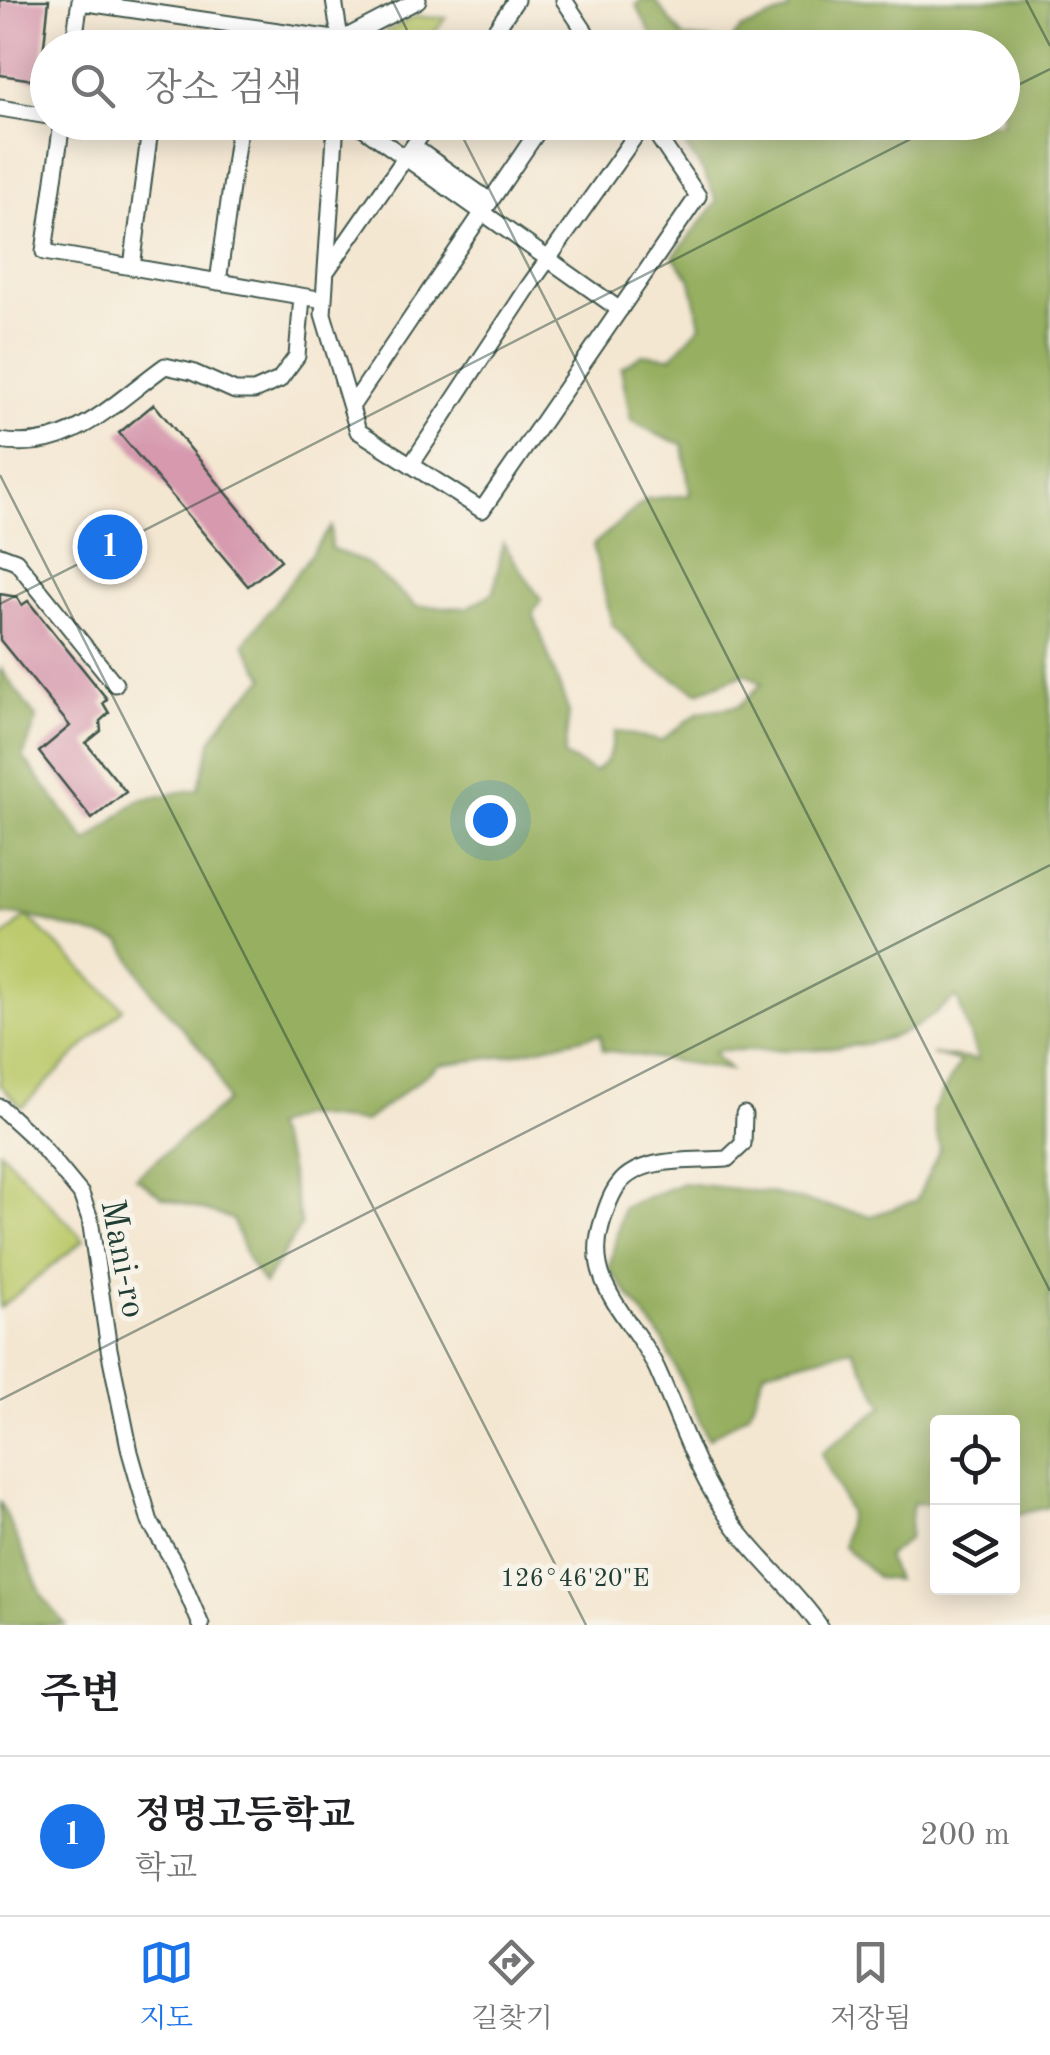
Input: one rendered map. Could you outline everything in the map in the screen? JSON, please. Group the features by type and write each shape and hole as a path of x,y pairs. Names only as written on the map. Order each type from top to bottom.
{"street":[{"path":"334,0 339,30"},
{"path":"366,30 418,0"},
{"path":"495,30 516,0"},
{"path":"564,0 584,30"},
{"path":"76,30 80,1 256,30"},
{"path":"0,108 30,113"},
{"path":"60,140 44,252 324,300"},
{"path":"132,267 149,140"},
{"path":"218,282 238,140"},
{"path":"335,140 324,314 358,432 482,510 698,196 659,140"},
{"path":"388,140 486,206 548,259 620,310"},
{"path":"326,272 418,140"},
{"path":"350,407 532,140"},
{"path":"411,465 548,259 634,140"},
{"path":"0,441 17,444 60,439 78,431 165,366 192,372 235,391 254,391 279,380 297,356 302,297"},
{"path":"0,555 16,562 115,684"},
{"name":"Mani-ro","path":"0,1107 38,1142 81,1194 90,1220 109,1349 130,1452 150,1522 175,1564 201,1625"},
{"path":"744,1114 743,1144 727,1158 666,1160 620,1181 606,1208 596,1242 599,1275 656,1367 706,1480 731,1522 802,1600 819,1625"}],"green space":[{"path":"641,0 655,0 678,30 649,30 636,5"},
{"path":"789,0 1050,0 1047,1335 1050,1507 1020,1514 1020,1415 930,1415 930,1504 913,1503 909,1538 887,1556 896,1580 878,1578 843,1546 849,1512 821,1453 884,1406 852,1349 765,1370 749,1413 708,1439 663,1340 609,1269 623,1207 683,1183 770,1193 871,1216 916,1201 940,1149 932,1112 960,1062 932,1054 978,1060 957,997 912,1029 884,1039 838,1048 720,1050 714,1054 730,1070 603,1050 600,1034 505,1056 439,1065 364,1122 301,1115 272,1127 287,1159 301,1226 264,1284 249,1262 232,1219 162,1197 136,1177 227,1101 212,1062 154,996 121,942 27,916 0,914 0,668 37,719 23,757 87,842 138,800 198,789 212,739 230,712 265,678 244,644 331,527 331,548 366,563 416,606 467,608 494,592 503,543 541,600 533,613 569,713 564,756 595,772 608,759 615,731 661,741 699,712 739,706 762,684 746,673 698,692 649,664 612,624 593,545 647,499 690,495 683,444 631,420 621,368 642,354 671,357 701,325 690,278 673,257 717,202 703,171 682,140 1020,140 1020,30 741,29 788,11"},
{"path":"414,17 446,18 436,30 390,30"},
{"path":"27,916 123,1008 22,1107 0,1085 0,940"},
{"path":"0,1150 84,1240 0,1308"},
{"path":"0,1501 43,1597 66,1625 0,1625"}],"building":[{"path":"0,0 49,0 46,30 30,30 30,80 0,75"},
{"path":"154,404 281,560 248,586 119,433"},
{"path":"0,594 17,597 22,605 28,601 107,699 103,703 109,713 100,721 101,731 86,743 126,792 92,819 39,752 70,726 0,640"}],"place":[{"name":"정명고등학교","path":"110,547"}]}
